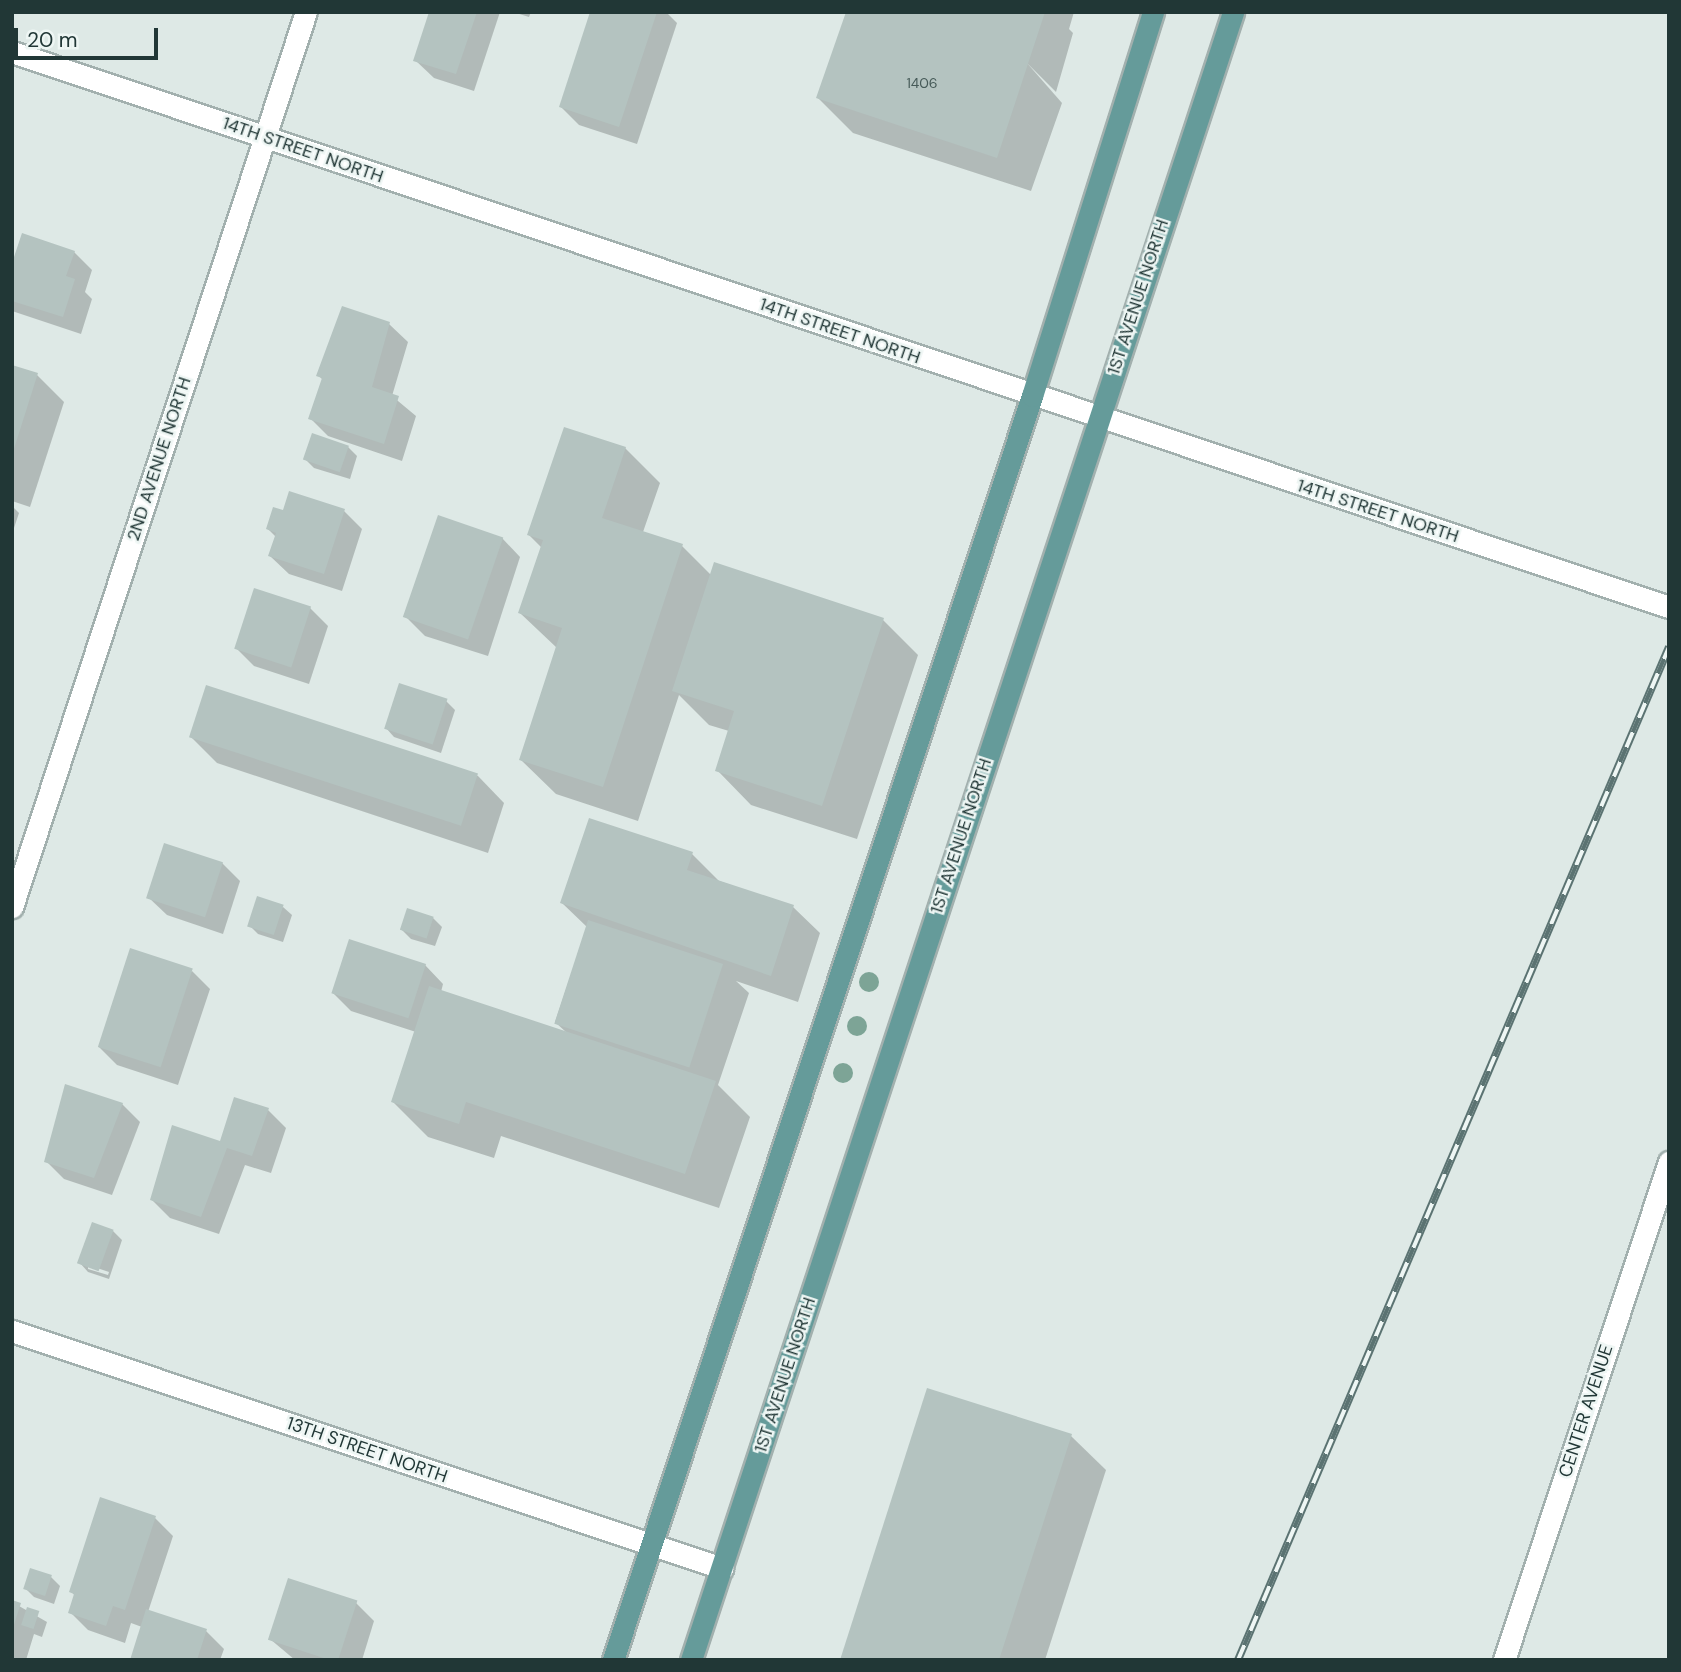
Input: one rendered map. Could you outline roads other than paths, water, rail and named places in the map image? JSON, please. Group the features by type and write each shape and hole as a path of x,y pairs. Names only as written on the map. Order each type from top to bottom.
{"main road":[{"path":"613,1660 1032,396 1153,12"},
{"name":"1ST AVENUE NORTH","path":"691,1660 1233,12"}],"street":[{"name":"2ND AVENUE NORTH","path":"12,906 306,12"},
{"name":"14TH STREET NORTH","path":"12,52 1032,396 1669,607"},
{"name":"CENTER AVENUE","path":"1504,1660 1669,1162"},
{"name":"13TH STREET NORTH","path":"12,1331 722,1568"}],"railway":[{"path":"1238,1660 1669,647"}]}
